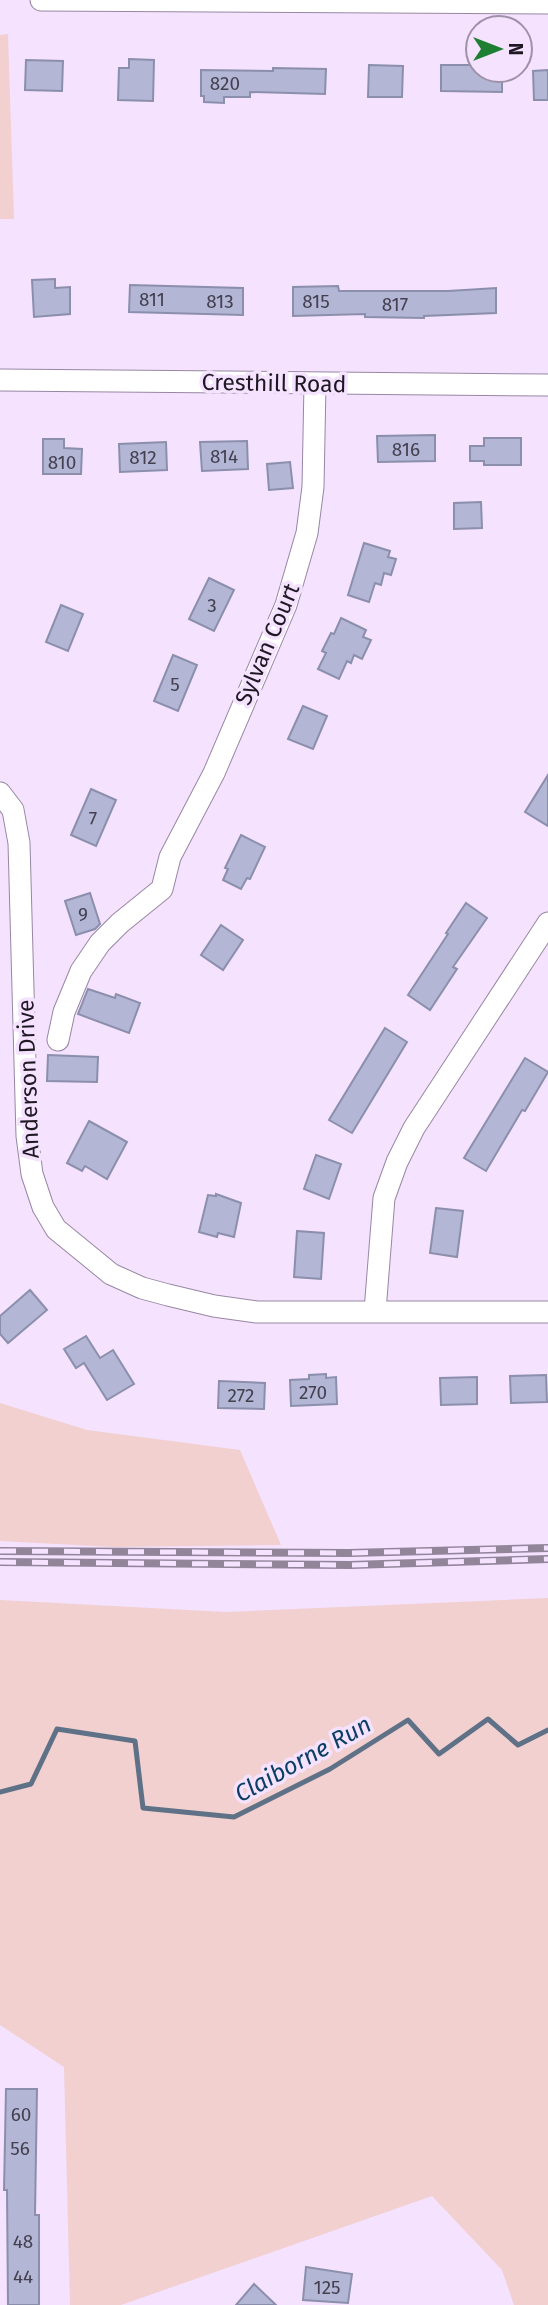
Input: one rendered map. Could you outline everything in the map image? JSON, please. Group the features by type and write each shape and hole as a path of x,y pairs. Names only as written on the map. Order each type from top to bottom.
{"street":[{"path":"41,0 548,3"},
{"name":"Cresthill Road","path":"0,380 548,385"},
{"name":"Sylvan Court","path":"58,1040 64,1012 81,971 100,943 162,889 170,857 214,773 286,605 307,533 313,487 315,384"},
{"name":"Anderson Drive","path":"0,793 13,810 19,843 27,1136 30,1161 36,1191 56,1229 111,1273 142,1288 214,1306 257,1312 548,1312"},
{"path":"375,1311 384,1198 397,1162 414,1128 548,923"}],"shaded area":[{"path":"8,34 14,219 0,219 0,35"},
{"path":"0,1403 87,1430 240,1450 281,1545 113,1547 0,1541"},
{"path":"548,1598 548,2305 514,2305 502,2270 432,2196 121,2305 70,2305 64,2067 0,2025 0,1600 226,1612"}],"building":[{"path":"129,59 154,60 153,101 118,100 119,68 129,68"},
{"path":"26,60 63,61 62,91 25,90"},
{"path":"369,65 403,66 402,97 368,97"},
{"path":"441,65 464,65 464,84 502,84 502,92 441,91"},
{"path":"273,68 326,69 325,94 250,92 250,97 224,97 224,103 204,102 204,96 201,96 201,70 273,71"},
{"path":"548,70 548,100 534,100 534,71"},
{"path":"55,279 55,288 70,287 70,314 34,317 32,280"},
{"path":"130,285 243,288 243,315 129,312"},
{"path":"338,286 339,291 496,288 496,313 424,318 365,317 365,314 293,316 293,287"},
{"path":"435,435 435,461 378,462 377,436"},
{"path":"484,438 521,438 521,465 484,465 484,461 470,461 470,446 484,446"},
{"path":"43,439 64,439 64,448 82,449 81,474 43,474"},
{"path":"247,441 248,469 202,471 200,442"},
{"path":"166,442 167,470 120,472 119,444"},
{"path":"290,462 293,488 269,490 267,464"},
{"path":"481,502 482,528 454,529 454,503"},
{"path":"364,543 390,551 388,557 396,559 391,575 384,573 381,585 375,583 369,602 348,595"},
{"path":"209,578 234,590 214,631 189,619"},
{"path":"61,605 83,614 68,651 46,642"},
{"path":"341,618 366,630 363,637 371,640 362,659 354,655 351,663 347,661 339,679 318,669 326,653 322,651"},
{"path":"173,655 197,665 178,711 154,701"},
{"path":"303,706 327,716 313,749 288,739"},
{"path":"548,775 548,826 525,812"},
{"path":"91,789 116,800 96,846 71,835"},
{"path":"241,835 265,847 250,879 247,878 241,889 223,880 228,869 225,868"},
{"path":"90,893 100,924 95,929 76,935 65,901"},
{"path":"466,903 487,918 453,967 457,969 430,1010 408,995"},
{"path":"221,925 243,940 223,970 201,955"},
{"path":"88,989 115,998 116,994 140,1003 129,1033 78,1014"},
{"path":"385,1028 407,1042 352,1133 329,1120"},
{"path":"48,1055 98,1057 97,1082 47,1081"},
{"path":"525,1058 548,1072 486,1171 464,1158"},
{"path":"89,1121 127,1142 107,1179 85,1166 82,1171 67,1163"},
{"path":"316,1155 341,1164 329,1199 304,1189"},
{"path":"216,1194 241,1203 234,1237 218,1233 217,1237 199,1232 208,1195"},
{"path":"436,1208 463,1211 457,1257 430,1253"},
{"path":"297,1231 324,1233 321,1279 294,1277"},
{"path":"30,1290 47,1310 8,1343 0,1334 0,1316"},
{"path":"86,1336 100,1358 113,1350 134,1384 107,1400 84,1363 76,1368 64,1349"},
{"path":"326,1374 326,1378 336,1377 337,1404 291,1406 290,1380 309,1379 309,1375"},
{"path":"546,1375 547,1402 511,1403 510,1376"},
{"path":"477,1377 477,1404 441,1405 440,1378"},
{"path":"219,1381 265,1383 264,1409 218,1408"},
{"path":"6,2089 37,2089 35,2215 39,2215 39,2305 8,2305 7,2190 4,2190"},
{"path":"306,2267 352,2274 348,2303 303,2300"},
{"path":"254,2284 276,2305 236,2305"}],"waterway":[{"name":"Claiborne Run","path":"0,1792 31,1784 57,1729 135,1741 143,1808 234,1817 330,1769 408,1720 439,1754 488,1719 518,1745 548,1730"}],"railway":[{"path":"0,1551 349,1553 548,1548"},
{"path":"0,1562 350,1565 548,1559"}]}
